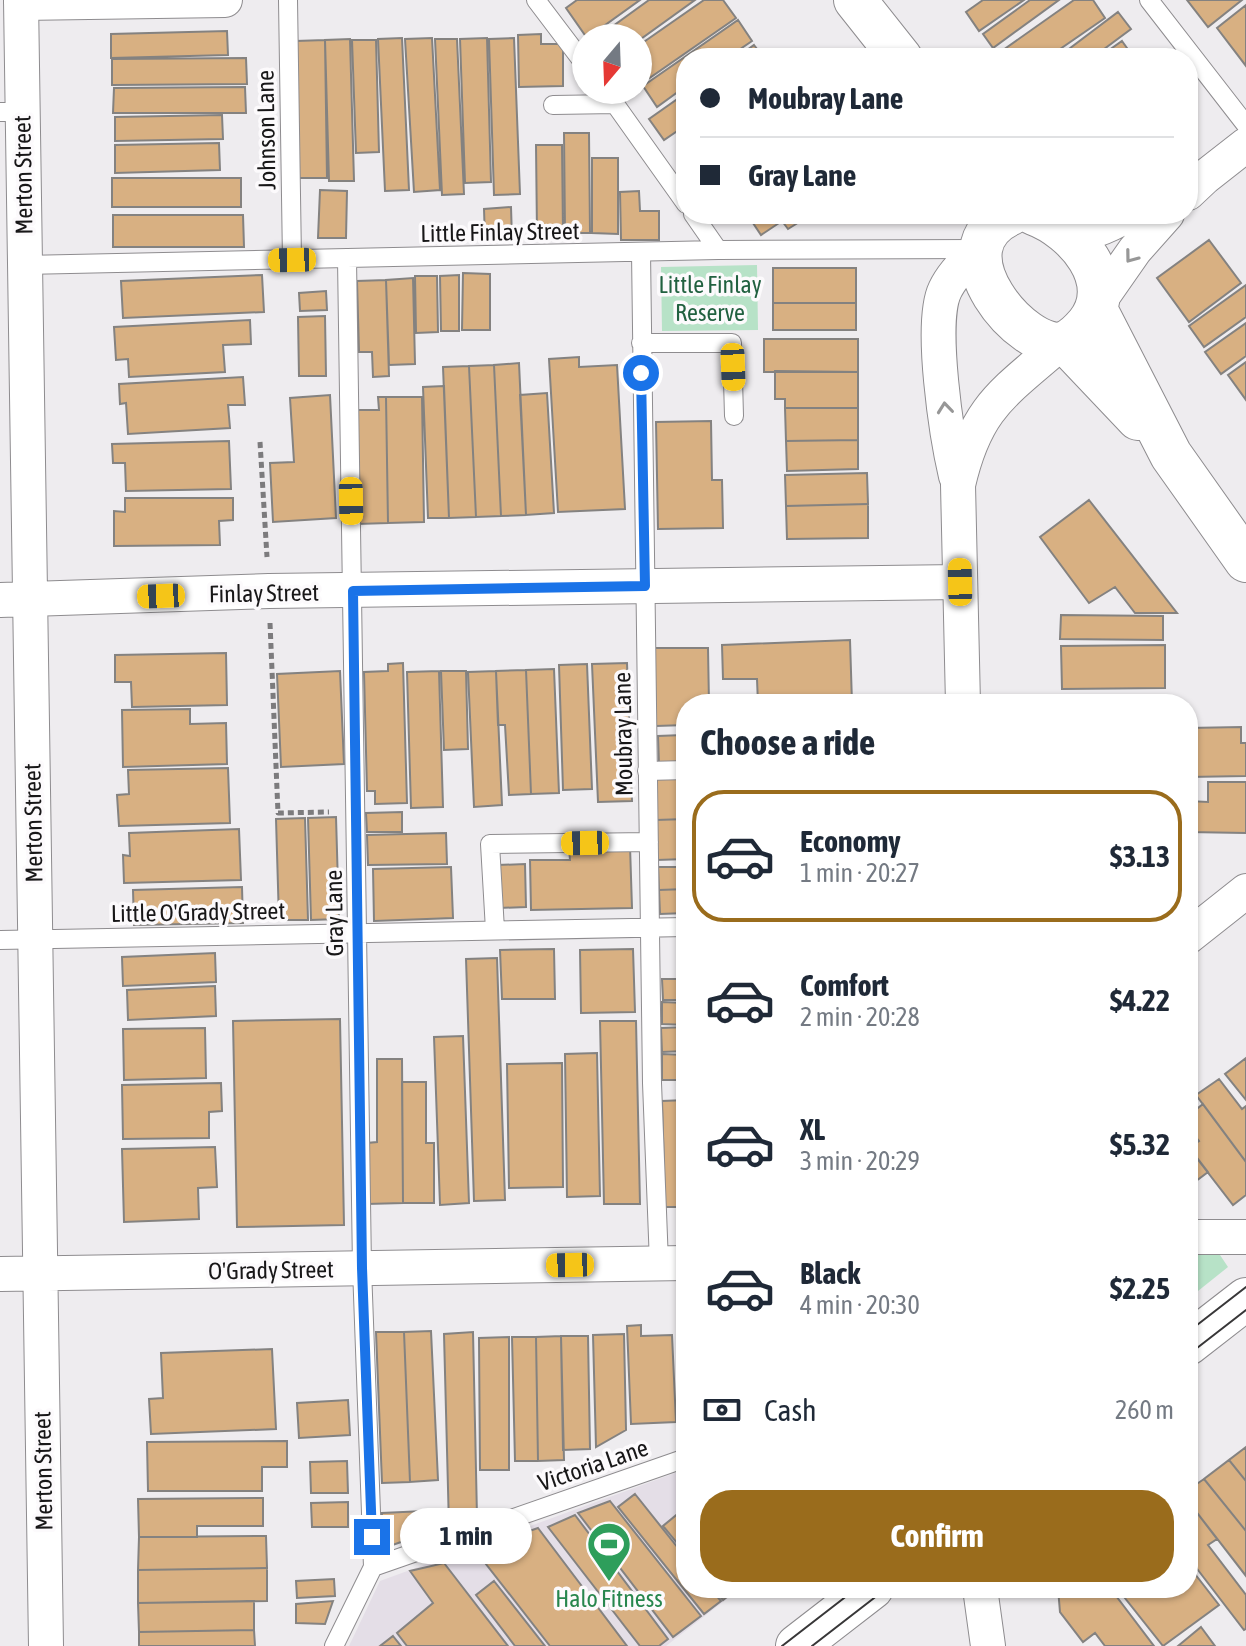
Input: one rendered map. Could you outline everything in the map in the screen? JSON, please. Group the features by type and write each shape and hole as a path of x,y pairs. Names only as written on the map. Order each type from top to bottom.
{"street":[{"path":"21,1 225,0"},
{"name":"Merton Street","path":"21,1 11,112 24,265 15,600 35,939 46,1646"},
{"path":"1198,182 1246,145"},
{"path":"1054,224 1076,240 1085,254 1098,287 1097,306 1171,455"},
{"path":"1058,224 1079,233 1091,232 1108,224"},
{"path":"958,485 968,446 988,410 1003,393 1084,327 1135,250 1158,224"},
{"path":"983,233 980,257 987,282 1001,307 1027,330 1063,343 1171,455 1246,561"},
{"path":"963,694 958,485 948,435 938,324 944,290 983,233"},
{"name":"Finlay Street","path":"15,600 269,591 960,582"},
{"path":"1198,929 1246,891"},
{"path":"1198,1237 1246,1237"},
{"name":"O'Grady Street","path":"0,1274 672,1263"},
{"path":"1198,1336 1246,1299"},
{"path":"797,1646 859,1598"},
{"path":"981,1598 988,1646"}],"lane":[{"name":"Johnson Lane","path":"288,0 292,260"},
{"path":"536,0 572,48"},
{"path":"1149,0 1186,48"},
{"path":"1198,63 1246,125"},
{"path":"553,105 572,102"},
{"path":"615,104 676,190"},
{"path":"700,224 718,250"},
{"name":"Little Finlay Street","path":"24,265 718,250 983,233"},
{"name":"Moubray Lane","path":"641,252 652,1083 672,1263"},
{"name":"Gray Lane","path":"347,259 362,1268 373,1567"},
{"path":"641,343 732,343 734,416"},
{"path":"647,771 676,770"},
{"path":"495,930 490,844 649,842"},
{"name":"Little O'Grady Street","path":"0,940 676,927"},
{"name":"Victoria Lane","path":"373,1567 676,1461"},
{"path":"334,1646 373,1567"}],"path":[{"path":"260,442 278,813 357,812"}],"shaded area":[{"path":"676,1473 676,1598 728,1598 666,1646 349,1646 380,1581"}],"green space":[{"name":"Little Finlay Reserve","path":"757,265 758,330 662,331 661,267"},
{"path":"1198,1253 1220,1255 1228,1267 1198,1291"}],"building":[{"path":"577,0 640,0 607,24 577,24 566,8"},
{"path":"649,0 695,0 652,31 652,24 616,24"},
{"path":"704,0 723,0 736,18 693,48 676,48 676,60 652,76 652,36"},
{"path":"983,0 1024,0 979,31 966,12"},
{"path":"1030,0 1059,0 993,48 983,34"},
{"path":"1074,0 1093,0 1105,18 1062,48 1006,48"},
{"path":"1187,0 1242,0 1208,27"},
{"path":"1246,5 1246,66 1217,28"},
{"path":"1118,12 1131,29 1105,48 1070,48"},
{"path":"738,20 752,41 742,48 698,48"},
{"path":"227,31 228,55 111,58 111,34"},
{"path":"541,34 541,44 563,44 563,86 519,87 518,35"},
{"path":"402,38 409,190 385,191 378,39"},
{"path":"432,38 440,190 414,192 405,39"},
{"path":"487,38 491,182 465,183 460,39"},
{"path":"514,38 520,194 494,195 489,39"},
{"path":"350,39 354,181 329,181 325,40"},
{"path":"435,39 457,39 464,194 442,195"},
{"path":"325,40 327,178 299,178 296,41"},
{"path":"352,40 376,40 379,152 356,153"},
{"path":"1122,41 1127,48 1112,48"},
{"path":"246,58 247,84 112,85 112,59"},
{"path":"676,63 676,93 657,107 652,100 652,80"},
{"path":"245,87 246,113 113,113 114,88"},
{"path":"676,100 676,132 664,140 649,119"},
{"path":"222,115 223,139 115,141 115,117"},
{"path":"564,133 589,133 590,233 565,233"},
{"path":"219,143 220,170 115,173 115,145"},
{"path":"536,145 562,145 563,233 537,233"},
{"path":"592,158 618,158 618,234 592,233"},
{"path":"112,178 241,178 241,207 112,207"},
{"path":"320,190 347,191 346,238 318,238"},
{"path":"639,191 640,211 659,211 659,240 621,240 620,192"},
{"path":"511,207 512,239 485,240 484,209"},
{"path":"113,215 243,215 244,247 113,247"},
{"path":"754,224 778,224 761,235"},
{"path":"1209,240 1241,283 1189,322 1157,278"},
{"path":"773,268 856,268 856,303 773,303"},
{"path":"463,273 490,274 490,330 462,330"},
{"path":"262,275 264,312 123,318 121,281"},
{"path":"459,275 459,331 441,331 440,276"},
{"path":"415,276 437,276 438,332 416,333"},
{"path":"413,278 415,364 389,365 386,280"},
{"path":"386,280 389,376 373,377 372,352 359,352 357,281"},
{"path":"1246,285 1246,317 1204,347 1189,326"},
{"path":"326,291 327,310 300,311 299,293"},
{"path":"773,303 856,303 856,330 773,330"},
{"path":"325,316 326,376 299,376 298,317"},
{"path":"250,320 251,344 223,345 225,372 129,377 128,359 116,360 114,327"},
{"path":"1246,323 1246,356 1221,374 1205,352"},
{"path":"764,339 858,339 858,372 764,372"},
{"path":"579,357 579,367 617,365 625,509 558,512 549,359"},
{"path":"1246,362 1246,400 1228,375"},
{"path":"519,363 526,515 501,516 494,365"},
{"path":"494,365 501,516 476,517 469,366"},
{"path":"469,366 476,517 449,518 443,367"},
{"path":"775,371 858,372 858,408 785,408 785,399 775,399"},
{"path":"243,377 245,405 228,405 230,428 128,434 126,403 120,404 119,384"},
{"path":"444,386 449,518 428,518 423,387"},
{"path":"547,393 554,513 526,515 520,395"},
{"path":"330,395 336,518 273,522 270,463 294,462 290,398"},
{"path":"378,397 386,397 388,523 357,524 355,410 379,410"},
{"path":"386,397 422,397 424,522 388,523"},
{"path":"785,408 858,408 858,440 786,441"},
{"path":"711,421 712,480 722,480 723,528 658,529 656,422"},
{"path":"858,440 858,469 787,471 786,441"},
{"path":"229,441 231,489 126,491 125,463 113,463 112,444"},
{"path":"867,473 868,504 786,506 785,475"},
{"path":"125,498 233,498 233,520 219,521 220,545 114,546 114,511 125,512"},
{"path":"1089,500 1177,613 1135,613 1115,587 1089,603 1040,537"},
{"path":"868,504 868,538 787,539 786,506"},
{"path":"1061,615 1163,616 1163,640 1060,639"},
{"path":"850,640 852,694 758,694 757,679 723,679 722,645"},
{"path":"1165,645 1165,688 1062,689 1061,646"},
{"path":"654,648 708,648 709,694 676,694 676,725 656,726"},
{"path":"226,653 227,705 132,707 131,682 115,682 115,655"},
{"path":"403,663 407,803 375,804 375,791 367,791 364,672 388,671 388,664"},
{"path":"627,663 632,801 598,802 592,664"},
{"path":"587,664 592,789 563,790 559,665"},
{"path":"554,669 559,793 531,794 526,670"},
{"path":"526,670 531,794 509,795 505,725 498,725 496,671"},
{"path":"340,671 344,764 281,767 277,674"},
{"path":"439,671 443,807 411,808 407,672"},
{"path":"441,671 466,671 468,749 444,750"},
{"path":"496,671 502,805 474,807 468,672"},
{"path":"190,709 190,724 226,723 227,764 123,767 122,710"},
{"path":"1241,727 1241,743 1246,743 1246,776 1198,777 1198,728"},
{"path":"676,735 676,763 659,764 658,736"},
{"path":"228,768 230,823 119,826 117,795 129,794 128,770"},
{"path":"676,777 676,819 656,820 654,778"},
{"path":"1208,782 1246,782 1246,833 1198,832 1198,802 1208,802"},
{"path":"402,812 402,832 367,832 366,813"},
{"path":"336,817 339,919 311,920 308,818"},
{"path":"305,818 308,920 279,920 276,819"},
{"path":"676,819 676,859 657,860 656,820"},
{"path":"239,829 241,880 124,883 123,855 130,856 129,833"},
{"path":"446,833 447,864 368,865 367,835"},
{"path":"630,846 632,908 531,910 530,860 570,860 569,848"},
{"path":"525,864 526,907 499,908 498,865"},
{"path":"451,867 453,918 374,921 373,869"},
{"path":"658,867 676,867 676,889 659,890"},
{"path":"242,887 243,923 134,925 133,890"},
{"path":"676,889 676,913 660,914 659,890"},
{"path":"554,949 555,999 502,999 500,950"},
{"path":"633,949 635,1012 581,1013 580,950"},
{"path":"215,953 216,982 123,986 122,957"},
{"path":"497,958 505,1200 474,1201 466,959"},
{"path":"662,979 676,979 676,1000 663,1000"},
{"path":"215,986 216,1016 128,1020 127,990"},
{"path":"662,1002 676,1003 676,1025 662,1024"},
{"path":"340,1019 344,1225 237,1227 233,1021"},
{"path":"600,1021 636,1021 640,1204 604,1204"},
{"path":"676,1027 676,1051 662,1052 661,1028"},
{"path":"205,1028 206,1078 124,1080 123,1029"},
{"path":"463,1036 469,1203 440,1205 434,1037"},
{"path":"597,1053 600,1196 567,1197 565,1054"},
{"path":"662,1054 676,1055 676,1080 662,1080"},
{"path":"1246,1058 1246,1100 1225,1074"},
{"path":"377,1059 402,1059 403,1203 367,1204 367,1143 377,1142"},
{"path":"562,1063 563,1187 509,1188 507,1064"},
{"path":"1219,1079 1242,1109 1246,1106 1246,1162 1198,1098 1198,1094"},
{"path":"402,1082 426,1082 426,1143 434,1143 434,1203 403,1203"},
{"path":"221,1083 222,1111 209,1112 209,1138 123,1139 122,1085"},
{"path":"676,1100 676,1207 665,1207 662,1101"},
{"path":"1203,1104 1246,1162 1246,1195 1233,1205 1198,1160 1198,1108"},
{"path":"215,1147 217,1187 198,1188 199,1219 124,1222 122,1149"},
{"path":"1198,1159 1208,1172 1198,1180"},
{"path":"641,1325 641,1336 672,1335 676,1422 631,1424 627,1326"},
{"path":"431,1331 438,1480 410,1482 404,1332"},
{"path":"376,1332 404,1332 410,1482 382,1483"},
{"path":"473,1332 477,1517 449,1527 444,1334"},
{"path":"624,1334 626,1430 596,1447 593,1335"},
{"path":"561,1336 564,1460 538,1461 536,1337"},
{"path":"561,1336 588,1336 590,1449 563,1450"},
{"path":"509,1337 509,1470 480,1470 479,1338"},
{"path":"512,1337 536,1337 538,1461 515,1461"},
{"path":"272,1349 276,1429 151,1434 149,1399 163,1398 161,1353"},
{"path":"348,1400 350,1435 299,1438 297,1403"},
{"path":"287,1441 287,1467 262,1467 262,1491 148,1491 147,1442"},
{"path":"1246,1447 1246,1481 1229,1460"},
{"path":"1229,1460 1246,1481 1246,1531 1204,1479"},
{"path":"347,1461 348,1493 311,1493 310,1462"},
{"path":"1204,1479 1246,1531 1246,1576 1198,1514 1198,1483"},
{"path":"635,1494 676,1545 676,1579 618,1507"},
{"path":"263,1498 263,1526 197,1526 197,1537 139,1537 138,1499"},
{"path":"610,1501 676,1584 676,1598 687,1598 701,1616 673,1637 578,1513"},
{"path":"348,1502 348,1527 312,1527 311,1503"},
{"path":"424,1511 424,1534 381,1549 382,1513"},
{"path":"1198,1514 1217,1539 1208,1545 1246,1595 1244,1630 1198,1570"},
{"name":"Halo Fitness","path":"575,1515 668,1639 659,1646 640,1646 548,1527"},
{"path":"676,1515 676,1542 663,1526"},
{"path":"538,1528 627,1646 550,1646 475,1550"},
{"path":"266,1536 267,1568 138,1570 139,1537"},
{"path":"444,1563 508,1646 407,1646 397,1633 433,1603 410,1571"},
{"path":"267,1568 267,1601 138,1603 138,1570"},
{"path":"1198,1578 1219,1605 1163,1646 1125,1598 1198,1598"},
{"path":"334,1579 335,1596 297,1598 296,1581"},
{"path":"494,1581 545,1646 515,1646 476,1595"},
{"path":"691,1598 718,1598 721,1601 704,1614"},
{"path":"1059,1598 1118,1598 1154,1646 1105,1646 1095,1633 1083,1642 1060,1612"},
{"path":"254,1601 254,1630 139,1632 138,1603"},
{"path":"333,1601 325,1624 296,1623 296,1604"},
{"path":"1201,1627 1215,1646 1178,1646"},
{"path":"254,1630 255,1646 139,1646 139,1632"},
{"path":"393,1636 401,1646 380,1646"}],"tram line":[{"path":"1198,1324 1246,1287"},
{"path":"1198,1347 1246,1310"},
{"path":"782,1646 844,1598"},
{"path":"812,1646 874,1598"}],"place":[{"name":"Halo Fitness","path":"609,1583"}],"route":[{"path":"372,1537 362,1268 353,591 645,586 641,373"}]}
